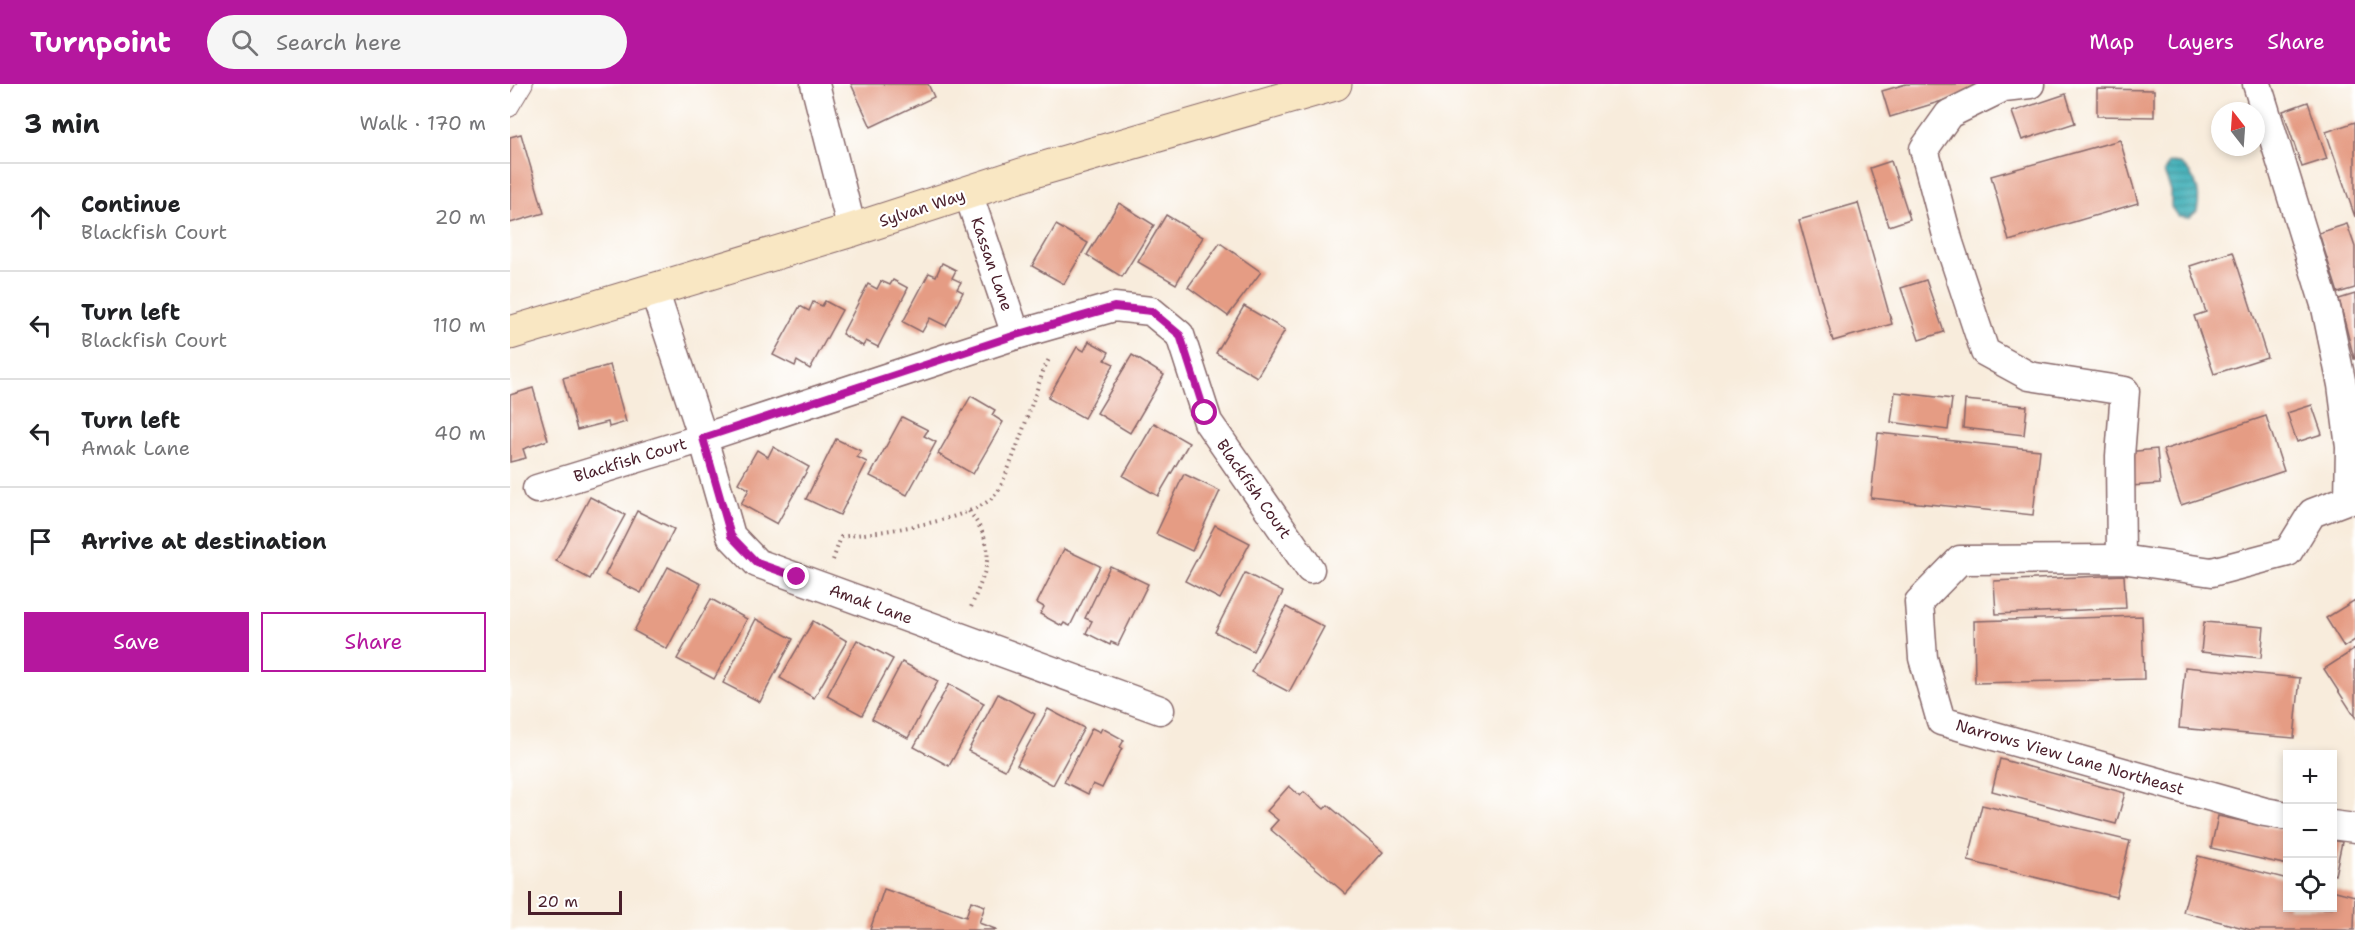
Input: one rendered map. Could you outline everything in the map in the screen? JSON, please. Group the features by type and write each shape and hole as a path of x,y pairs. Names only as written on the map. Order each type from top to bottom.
{"main road":[{"name":"Sylvan Way","path":"510,333 1335,84"}],"street":[{"path":"815,84 852,230"},
{"path":"2030,84 2004,87 1949,114 1924,149 1949,243 1984,352 2029,376 2125,392 2120,456 2121,559"},
{"name":"Narrows View Lane Northeast","path":"2257,84 2325,308 2342,385 2350,447 2352,499 2312,513 2288,552 2212,572 2121,559 1960,560 1918,602 1923,658 1941,721 2283,815"},
{"name":"Kassan Lane","path":"968,193 1016,335"},
{"name":"Amak Lane","path":"654,290 703,438 731,536 757,563 1160,710"},
{"name":"Blackfish Court","path":"537,489 703,438 1016,335 1114,307 1151,311 1180,335 1208,422 1310,569"},
{"path":"2337,826 2355,828"}],"lane":[{"path":"510,109 525,84"}],"path":[{"path":"830,569 841,537 944,520 969,511 998,492 1052,352"},
{"path":"967,618 988,558 988,542 985,533 969,511"}],"water":[{"path":"2174,162 2187,170 2197,189 2197,211 2189,218 2178,217 2171,207 2171,191 2164,172 2169,163"}],"building":[{"path":"851,84 928,84 934,97 871,127"},
{"path":"1906,84 1994,85 1890,117 1882,91"},
{"path":"2097,89 2154,90 2154,117 2097,116"},
{"path":"2066,94 2075,123 2022,140 2012,112"},
{"path":"2308,102 2327,159 2302,167 2283,111"},
{"path":"2355,122 2355,217 2326,132"},
{"path":"521,134 544,213 510,223 510,137"},
{"path":"2120,140 2138,203 2009,241 1991,176"},
{"path":"1891,161 1910,219 1889,226 1870,168"},
{"path":"1119,203 1154,225 1122,277 1087,255"},
{"path":"1858,203 1892,324 1833,341 1799,220"},
{"path":"1166,215 1203,237 1176,284 1138,262"},
{"path":"2347,224 2355,247 2355,288 2338,293 2319,233"},
{"path":"1056,225 1088,243 1064,284 1032,266"},
{"path":"1220,243 1261,272 1228,316 1188,287"},
{"path":"2233,252 2267,357 2214,374 2194,316 2206,312 2190,266"},
{"path":"942,263 956,270 952,278 961,282 957,289 963,292 946,326 930,318 922,332 903,322 929,273 936,276"},
{"path":"893,280 908,288 878,347 866,341 863,346 842,334 868,284 877,289 881,281 890,285"},
{"path":"1926,280 1944,332 1919,340 1901,288"},
{"path":"2355,294 2355,359 2354,359 2339,299"},
{"path":"825,301 842,310 810,369 797,361 795,366 773,355 800,306 809,311 813,302 822,306"},
{"path":"1244,306 1285,330 1257,377 1216,353"},
{"path":"1089,341 1109,352 1105,360 1114,364 1084,418 1048,398 1077,347 1084,351"},
{"path":"1132,355 1164,375 1130,433 1097,413"},
{"path":"610,365 626,422 609,427 608,422 577,430 563,378"},
{"path":"533,388 548,440 523,449 526,458 510,462 510,395"},
{"path":"1895,392 1952,399 1948,430 1891,422"},
{"path":"971,396 995,410 992,415 1003,422 973,474 938,454"},
{"path":"1965,400 2027,406 2024,435 1963,428"},
{"path":"2312,405 2322,434 2297,442 2287,413"},
{"path":"2266,416 2284,471 2181,505 2163,450"},
{"path":"902,417 928,430 924,436 936,442 907,495 870,476"},
{"path":"1154,423 1189,443 1158,496 1123,476"},
{"path":"1878,433 2040,450 2033,515 1871,498"},
{"path":"836,439 861,451 857,457 867,462 840,515 806,499"},
{"path":"773,447 809,467 777,524 741,504 749,489 738,483 757,450 768,457"},
{"path":"2157,449 2160,484 2130,486 2127,452"},
{"path":"1184,474 1220,491 1192,551 1156,534"},
{"path":"590,497 625,515 590,579 556,561"},
{"path":"637,511 674,529 641,593 605,575"},
{"path":"1215,525 1250,543 1220,599 1185,581"},
{"path":"1064,549 1100,566 1070,626 1064,623 1062,626 1040,614 1044,607 1037,603"},
{"path":"1110,566 1148,584 1118,645 1111,642 1110,645 1086,633 1092,621 1085,618"},
{"path":"668,567 701,584 667,649 634,631"},
{"path":"1245,573 1283,592 1253,651 1215,632"},
{"path":"2124,575 2126,608 1996,614 1994,581"},
{"path":"711,599 747,619 714,679 677,659"},
{"path":"2355,600 2355,640 2344,647 2326,618"},
{"path":"1286,607 1324,627 1289,692 1251,672"},
{"path":"2142,616 2144,679 1975,683 1974,621"},
{"path":"756,619 793,639 760,702 723,683"},
{"path":"813,621 847,641 814,698 780,678"},
{"path":"2204,622 2264,627 2261,658 2201,652"},
{"path":"857,640 893,659 862,715 827,696"},
{"path":"2355,649 2355,717 2324,669"},
{"path":"902,662 938,681 908,738 872,719"},
{"path":"2185,667 2300,678 2294,738 2179,728"},
{"path":"949,684 984,703 949,766 914,747"},
{"path":"998,694 1035,714 1005,770 968,751"},
{"path":"1048,709 1084,728 1053,785 1017,765"},
{"path":"1092,728 1100,732 1102,728 1124,740 1102,788 1093,784 1088,794 1064,782"},
{"path":"2000,759 2125,793 2116,824 1992,791"},
{"path":"1289,786 1300,796 1304,792 1324,809 1328,805 1383,852 1346,894 1270,829 1278,820 1267,811"},
{"path":"1982,805 2130,841 2116,897 1968,861"},
{"path":"2218,816 2283,830 2283,864 2211,848"},
{"path":"2337,841 2342,842 2337,866"},
{"path":"2198,856 2283,878 2283,912 2337,912 2337,891 2355,896 2354,930 2251,930 2183,912"},
{"path":"884,889 966,917 971,901 985,906 979,923 998,930 870,930"}],"route":[{"path":"797,577 757,563 731,536 703,438 1016,335 1114,307 1151,311 1180,335 1205,413"}]}
